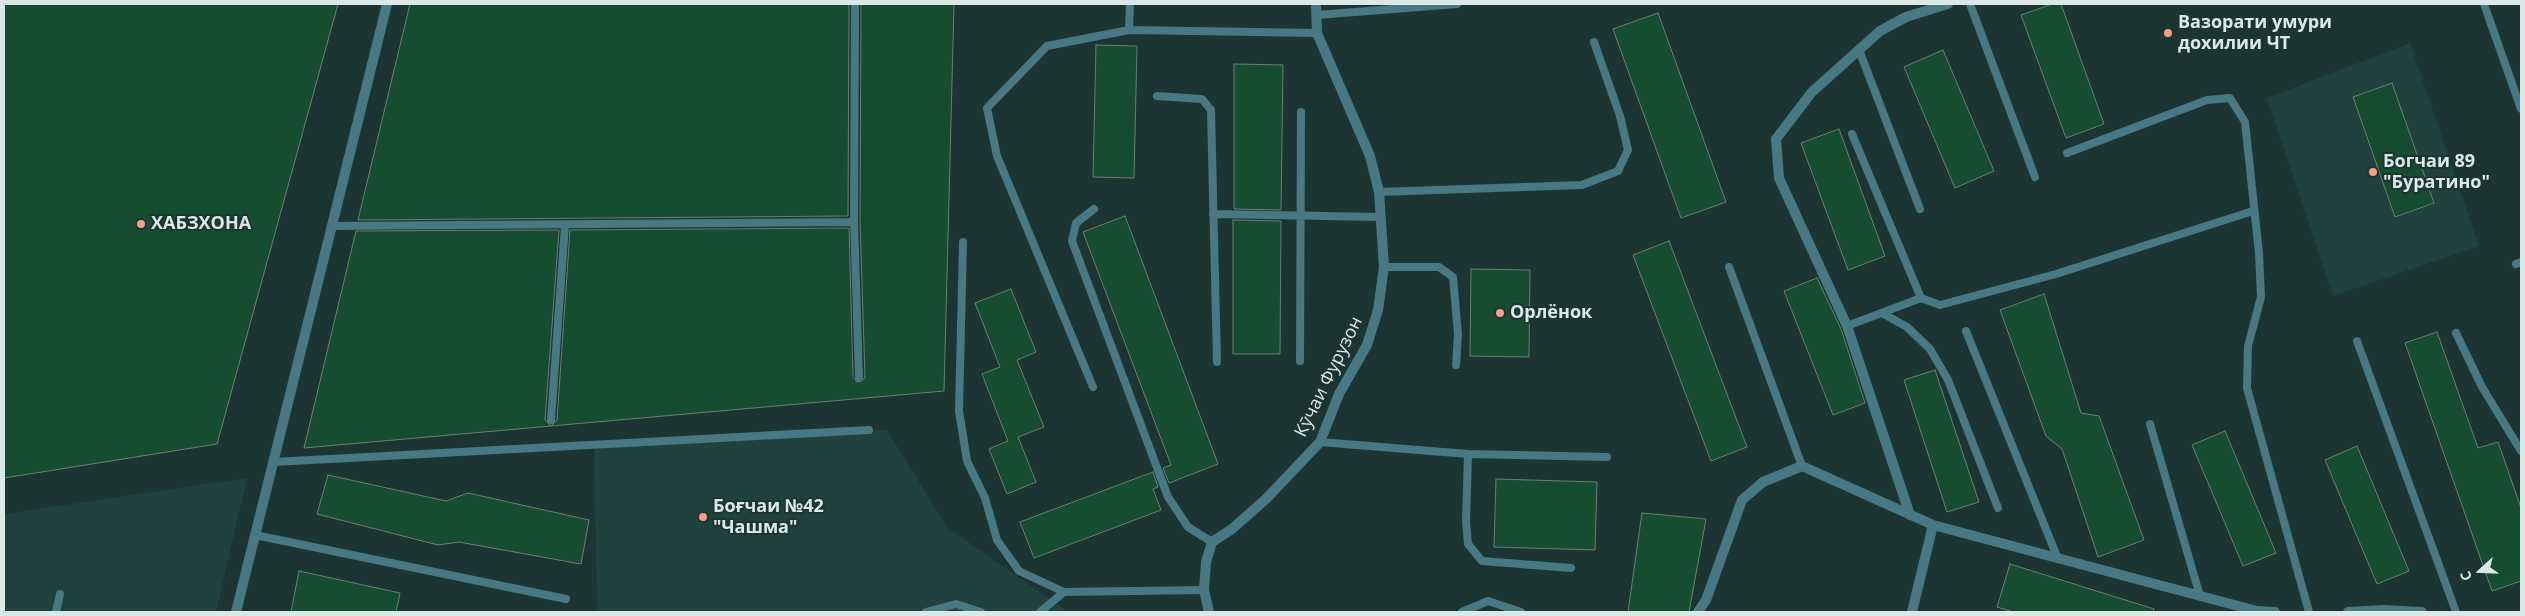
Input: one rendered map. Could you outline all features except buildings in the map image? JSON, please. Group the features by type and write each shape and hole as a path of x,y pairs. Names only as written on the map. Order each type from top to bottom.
{"street":[{"path":"236,612 387,4"},
{"name":"Кӯчаи Фурузон","path":"1212,542 1232,530 1266,499 1320,442 1339,394 1367,345 1378,310 1384,267 1379,192 1370,156 1317,33 1316,4"},
{"path":"1910,515 1847,326 1779,178 1776,139 1812,92 1880,31 1906,17 1948,4"},
{"path":"1698,612 1706,600 1742,500 1763,482 1802,466 1933,525 2058,560 2257,611 2275,612"},
{"path":"1912,612 1933,525"},
{"path":"1210,612 1204,590 1206,562 1212,542"},
{"path":"2348,612 2422,612"}],"lane":[{"path":"855,4 854,222 859,378"},
{"path":"1128,30 1130,4"},
{"path":"1316,15 1457,4"},
{"path":"1970,4 2035,177"},
{"path":"2484,4 2521,109"},
{"path":"1094,387 996,156 987,108 1047,46 1128,30 1317,33"},
{"path":"1379,192 1582,184 1618,171 1628,150 1620,116 1594,42"},
{"path":"1859,50 1920,209"},
{"path":"1158,96 1202,99 1211,110 1217,362"},
{"path":"2067,153 2207,100 2230,98 2245,122 2261,297 2248,346 2247,388 2309,612"},
{"path":"1300,361 1301,112"},
{"path":"1852,134 1922,298"},
{"path":"1094,209 1076,222 1072,241 1168,497 1188,527 1212,542"},
{"path":"1847,326 1922,298 1940,305 2056,274 2254,211"},
{"path":"1213,214 1380,217"},
{"path":"332,226 854,222"},
{"path":"551,420 565,224"},
{"path":"963,242 959,411 967,461 985,498 997,540 1019,570 1064,592 1204,590"},
{"path":"1384,267 1439,267 1453,278 1458,334 1456,365"},
{"path":"1729,267 1802,466"},
{"path":"1882,313 1907,327 1930,349 1948,380 1998,508"},
{"path":"1966,331 2058,560"},
{"path":"2456,333 2482,387 2521,451"},
{"path":"2357,341 2456,612"},
{"path":"2150,424 2200,596"},
{"path":"274,462 869,430"},
{"path":"1320,442 1468,454 1607,457"},
{"path":"1468,454 1466,522 1468,544 1482,561 1571,568"},
{"path":"255,535 566,599"},
{"path":"1040,612 1064,592"},
{"path":"56,612 60,594"},
{"path":"1462,612 1488,601 1521,612"},
{"path":"926,612 956,604 981,612"}],"shaded area":[{"name":"Богчаи 89 \"Буратино\"","path":"2410,43 2479,246 2333,296 2267,98"},
{"path":"793,429 887,430 947,527 1068,612 597,612 594,445"},
{"path":"247,478 216,612 4,612 4,514"}],"place":[{"name":"Вазорати умури дохилии ЧТ","path":"2168,33"},
{"name":"Богчаи 89 \"Буратино\"","path":"2373,172"},
{"name":"ХАБЗХОНА","path":"141,224"},
{"name":"Орлёнок","path":"1500,313"},
{"name":"Боғчаи №42 \"Чашма\"","path":"703,517"}]}
